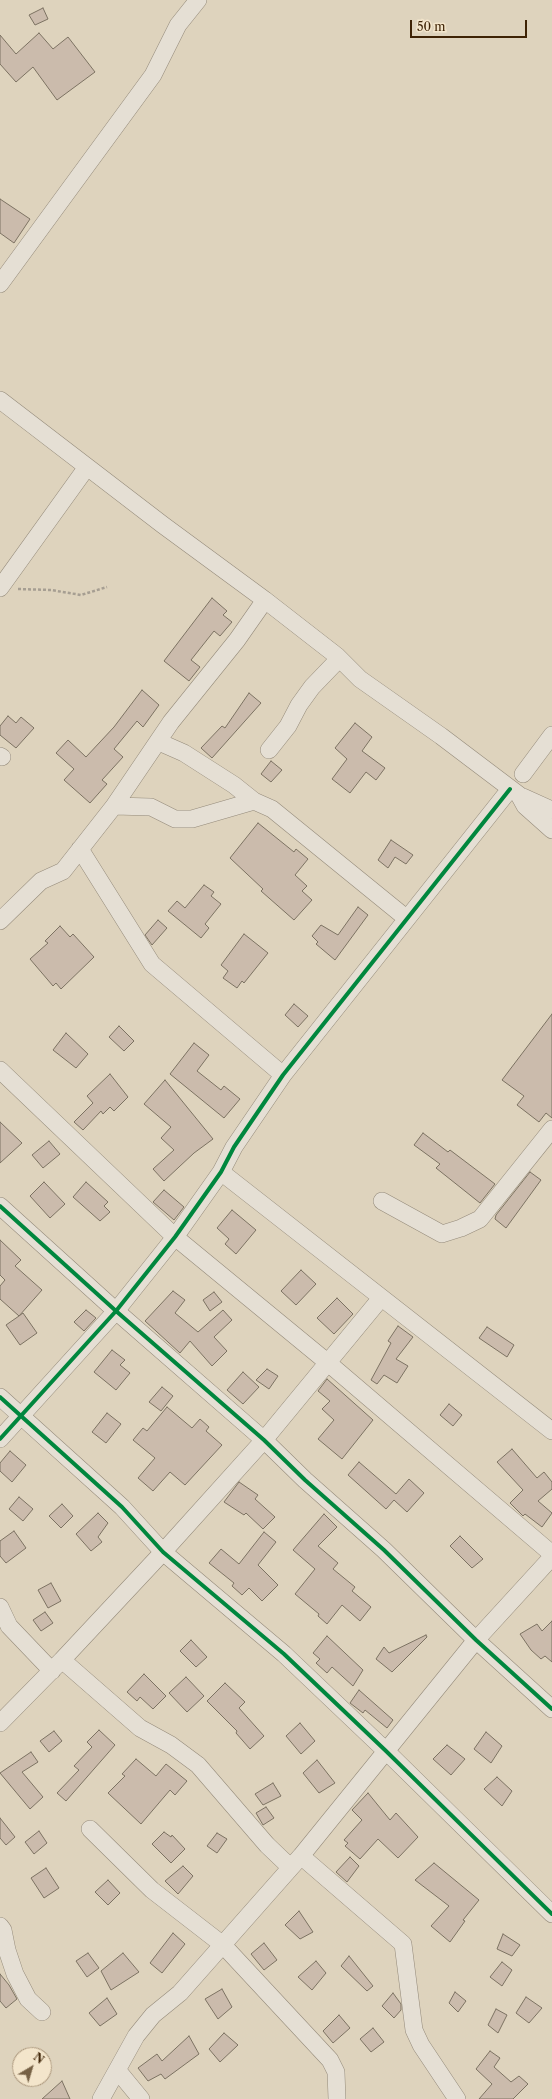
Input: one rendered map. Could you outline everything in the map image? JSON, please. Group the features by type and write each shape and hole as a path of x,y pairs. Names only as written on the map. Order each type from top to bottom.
{"street":[{"path":"0,284 152,75 178,25 198,0"},
{"path":"0,400 86,467 265,600 337,656 360,679 441,736 514,792 552,810"},
{"path":"1,587 86,467"},
{"path":"0,921 41,881 63,871 114,806 188,699 237,640 265,600"},
{"path":"269,750 288,726 299,705 336,661 337,656"},
{"path":"523,774 552,735"},
{"path":"159,742 184,753 234,785 254,801 272,809 406,918"},
{"path":"514,792 525,806 552,830"},
{"path":"0,1439 116,1311 175,1237 221,1172 234,1147 283,1075 406,918 514,792"},
{"path":"114,806 150,807 175,819 192,819 254,801"},
{"path":"80,849 152,964 283,1075"},
{"path":"0,1070 175,1237 327,1362 552,1555 476,1640 295,1862 180,1993 153,2015 136,2036 118,2072 101,2099"},
{"path":"382,1201 442,1234 461,1228 480,1219 552,1129"},
{"path":"221,1172 552,1431"},
{"path":"0,1206 116,1311 264,1440 305,1480 384,1550 476,1640 552,1709"},
{"path":"0,1723 57,1665 163,1552 264,1440 381,1298"},
{"path":"0,1397 122,1507 163,1552 284,1654 386,1751 552,1914"},
{"path":"0,1607 9,1626 57,1665 140,1728 171,1745 198,1765 267,1845 295,1862 403,1944 414,2030 421,2045 457,2099"},
{"path":"90,1829 152,1890 223,1945 330,2060 338,2080 337,2099"},
{"path":"0,1926 3,1930 14,1974 28,1999 42,2012"},
{"path":"118,2072 141,2099"}],"path":[{"path":"1,587 51,590 81,595 108,588"}],"building":[{"path":"43,8 48,19 35,25 29,15"},
{"path":"39,33 53,49 68,37 95,72 57,100 33,67 16,82 0,64 0,35 16,54"},
{"path":"0,199 30,219 14,243 0,233"},
{"path":"212,598 227,611 223,615 232,622 220,636 214,631 191,660 200,667 189,681 164,661"},
{"path":"142,690 159,705 143,727 137,721 114,749 123,757 102,780 107,784 90,803 64,780 74,769 56,753 68,740 86,757 114,727"},
{"path":"249,693 261,703 212,758 201,748 222,726 225,728"},
{"path":"8,716 16,723 21,717 34,728 16,748 0,735 0,726"},
{"path":"355,723 372,737 362,751 385,768 376,780 366,772 350,793 332,779 347,759 335,748"},
{"path":"271,761 282,770 271,782 261,774"},
{"path":"258,823 294,852 296,849 308,859 295,875 307,886 302,891 312,900 294,920 261,891 263,889 230,858"},
{"path":"391,840 413,855 406,864 395,857 388,868 378,860"},
{"path":"204,885 214,892 211,896 221,904 205,924 209,928 201,938 168,911 177,901 185,908"},
{"path":"358,907 368,915 335,960 316,944 318,942 312,936 321,925 338,935"},
{"path":"158,920 167,928 152,945 145,935"},
{"path":"60,926 70,937 73,934 94,957 61,989 56,983 53,986 30,959 48,943 45,941"},
{"path":"244,934 268,953 244,983 242,981 237,988 223,978 228,971 221,965"},
{"path":"294,1004 308,1016 298,1027 285,1015"},
{"path":"552,1014 552,1118 546,1113 539,1122 517,1105 524,1096 502,1080"},
{"path":"119,1026 134,1041 124,1051 109,1037"},
{"path":"66,1033 88,1054 76,1068 53,1050"},
{"path":"194,1043 209,1055 197,1071 221,1090 224,1086 240,1099 224,1118 170,1074"},
{"path":"110,1074 128,1097 114,1111 110,1107 103,1114 101,1111 83,1130 74,1122 93,1103 87,1096"},
{"path":"165,1080 213,1139 194,1153 164,1181 153,1169 174,1150 161,1138 171,1127 144,1104"},
{"path":"0,1122 22,1143 0,1163"},
{"path":"423,1133 448,1152 450,1150 495,1184 480,1203 436,1168 440,1164 414,1145"},
{"path":"49,1141 60,1154 43,1168 32,1155"},
{"path":"530,1172 541,1180 506,1228 495,1219 496,1215"},
{"path":"44,1182 65,1204 50,1218 30,1196"},
{"path":"86,1182 108,1202 104,1206 110,1212 100,1221 73,1197"},
{"path":"164,1190 184,1207 174,1220 153,1202"},
{"path":"232,1210 256,1230 236,1254 225,1244 229,1239 217,1228"},
{"path":"0,1240 21,1260 15,1266 42,1290 19,1316 0,1299 0,1286 5,1280 0,1275"},
{"path":"301,1270 316,1284 296,1305 281,1291"},
{"path":"173,1291 185,1300 175,1313 198,1332 223,1310 232,1320 214,1337 227,1351 212,1366 190,1341 180,1353 145,1321"},
{"path":"214,1292 222,1302 210,1311 203,1300"},
{"path":"337,1298 353,1314 334,1334 317,1318"},
{"path":"86,1310 96,1318 84,1331 74,1322"},
{"path":"23,1313 37,1333 20,1345 6,1325"},
{"path":"398,1326 413,1337 396,1359 408,1366 397,1383 384,1375 377,1384 371,1380 391,1343 388,1341"},
{"path":"487,1327 514,1345 507,1357 479,1338"},
{"path":"112,1350 125,1360 120,1365 130,1373 116,1390 94,1372"},
{"path":"267,1369 278,1376 269,1389 256,1380"},
{"path":"243,1372 259,1387 243,1404 227,1390"},
{"path":"327,1379 373,1420 342,1459 318,1439 334,1420 322,1409 330,1401 318,1391"},
{"path":"162,1387 173,1396 161,1411 149,1402"},
{"path":"449,1404 462,1415 453,1426 440,1415"},
{"path":"167,1407 192,1428 200,1419 209,1427 206,1431 222,1445 185,1485 170,1472 153,1491 138,1478 155,1458 133,1440 143,1428 147,1431"},
{"path":"107,1413 121,1424 106,1443 92,1432"},
{"path":"512,1449 537,1478 544,1472 552,1482 552,1489 538,1501 552,1513 542,1527 525,1514 523,1516 510,1503 523,1490 497,1462"},
{"path":"10,1451 26,1465 12,1482 0,1471 0,1463"},
{"path":"359,1462 396,1494 409,1479 424,1493 407,1512 394,1500 386,1509 348,1475"},
{"path":"239,1482 258,1495 255,1499 275,1517 263,1529 246,1513 244,1515 224,1502"},
{"path":"19,1497 33,1509 23,1521 9,1509"},
{"path":"62,1504 73,1516 61,1528 49,1516"},
{"path":"98,1513 108,1523 98,1537 102,1542 91,1551 76,1534"},
{"path":"324,1514 337,1527 318,1546 338,1563 333,1569 355,1587 352,1591 371,1607 360,1621 342,1605 327,1624 318,1616 319,1614 295,1594 315,1569 293,1550"},
{"path":"14,1531 26,1548 6,1563 0,1556 0,1541"},
{"path":"264,1532 276,1542 258,1565 278,1585 262,1601 249,1588 242,1595 232,1586 234,1583 209,1563 221,1549 239,1564"},
{"path":"460,1536 483,1559 472,1568 450,1546"},
{"path":"51,1583 61,1601 48,1608 38,1590"},
{"path":"45,1612 53,1623 41,1631 33,1620"},
{"path":"552,1621 552,1662 545,1656 541,1659 531,1650 520,1634 537,1624 542,1631"},
{"path":"426,1635 427,1637 392,1672 376,1659 384,1647 389,1653"},
{"path":"327,1636 363,1670 353,1686 332,1667 327,1673 316,1663 320,1659 313,1653"},
{"path":"191,1640 207,1657 196,1667 180,1651"},
{"path":"144,1674 166,1696 153,1709 140,1697 137,1701 127,1692"},
{"path":"186,1677 204,1696 187,1712 169,1693"},
{"path":"225,1683 245,1702 239,1708 264,1736 250,1749 236,1733 237,1731 207,1701"},
{"path":"359,1690 393,1720 387,1728 365,1710 363,1713 350,1703"},
{"path":"300,1723 315,1741 301,1754 286,1736"},
{"path":"99,1730 115,1745 66,1801 57,1793 79,1770 74,1766 92,1747 87,1742"},
{"path":"54,1731 62,1741 49,1752 40,1741"},
{"path":"486,1732 502,1746 491,1763 474,1749"},
{"path":"447,1745 465,1759 451,1775 433,1759"},
{"path":"31,1752 38,1762 22,1772 43,1797 30,1809 0,1773"},
{"path":"136,1759 156,1776 166,1764 187,1781 175,1795 170,1790 141,1824 108,1793 125,1776 122,1774"},
{"path":"317,1760 335,1783 319,1793 303,1773"},
{"path":"497,1777 512,1791 502,1806 484,1789"},
{"path":"273,1783 281,1796 263,1805 255,1794"},
{"path":"368,1793 390,1820 396,1813 418,1837 398,1858 378,1839 360,1859 345,1846 348,1843 344,1840 362,1820 352,1810"},
{"path":"266,1807 274,1818 263,1825 256,1813"},
{"path":"0,1818 15,1837 6,1845 0,1838"},
{"path":"39,1831 47,1843 34,1854 25,1842"},
{"path":"164,1832 171,1837 172,1835 185,1849 171,1863 152,1844"},
{"path":"217,1833 227,1839 217,1853 207,1846"},
{"path":"350,1857 359,1866 347,1882 336,1872"},
{"path":"434,1863 479,1900 463,1920 465,1921 450,1942 431,1926 449,1906 415,1880"},
{"path":"183,1866 193,1876 178,1894 165,1881"},
{"path":"46,1868 59,1888 44,1898 31,1878"},
{"path":"108,1880 120,1893 108,1905 95,1892"},
{"path":"299,1911 313,1932 300,1939 285,1925"},
{"path":"173,1933 185,1944 162,1973 150,1963"},
{"path":"503,1934 520,1945 512,1956 497,1949"},
{"path":"264,1943 277,1960 264,1970 251,1954"},
{"path":"88,1953 99,1968 87,1977 76,1961"},
{"path":"123,1953 139,1972 111,1990 101,1971"},
{"path":"349,1956 373,1986 367,1991 341,1966"},
{"path":"316,1961 326,1973 312,1990 298,1977"},
{"path":"502,1962 512,1970 502,1986 490,1977"},
{"path":"0,1974 9,1985 17,1999 6,2008 0,2001"},
{"path":"222,1989 232,2007 218,2019 205,1999"},
{"path":"455,1992 466,2001 458,2012 449,2003"},
{"path":"393,1993 401,2004 401,2010 394,2018 382,2006"},
{"path":"526,1997 542,2008 529,2023 516,2013"},
{"path":"107,1998 117,2014 100,2026 89,2013"},
{"path":"496,2009 507,2015 498,2033 488,2025"},
{"path":"339,2015 350,2028 333,2043 323,2031"},
{"path":"373,2028 384,2042 371,2052 360,2039"},
{"path":"224,2033 238,2045 220,2062 209,2049"},
{"path":"189,2036 199,2054 165,2079 161,2074 148,2081 138,2068 157,2054 162,2061"},
{"path":"490,2051 500,2058 494,2067 511,2082 519,2076 528,2084 513,2099 479,2099 492,2084 476,2069"},
{"path":"62,2081 70,2099 42,2099"}],"cycle path":[{"path":"0,1439 116,1311 175,1237 221,1172 234,1147 283,1075 510,789"},
{"path":"0,1206 116,1311 264,1440 305,1480 384,1550 476,1640 552,1709"},
{"path":"0,1397 122,1507 163,1552 284,1654 386,1751 552,1914"}]}
